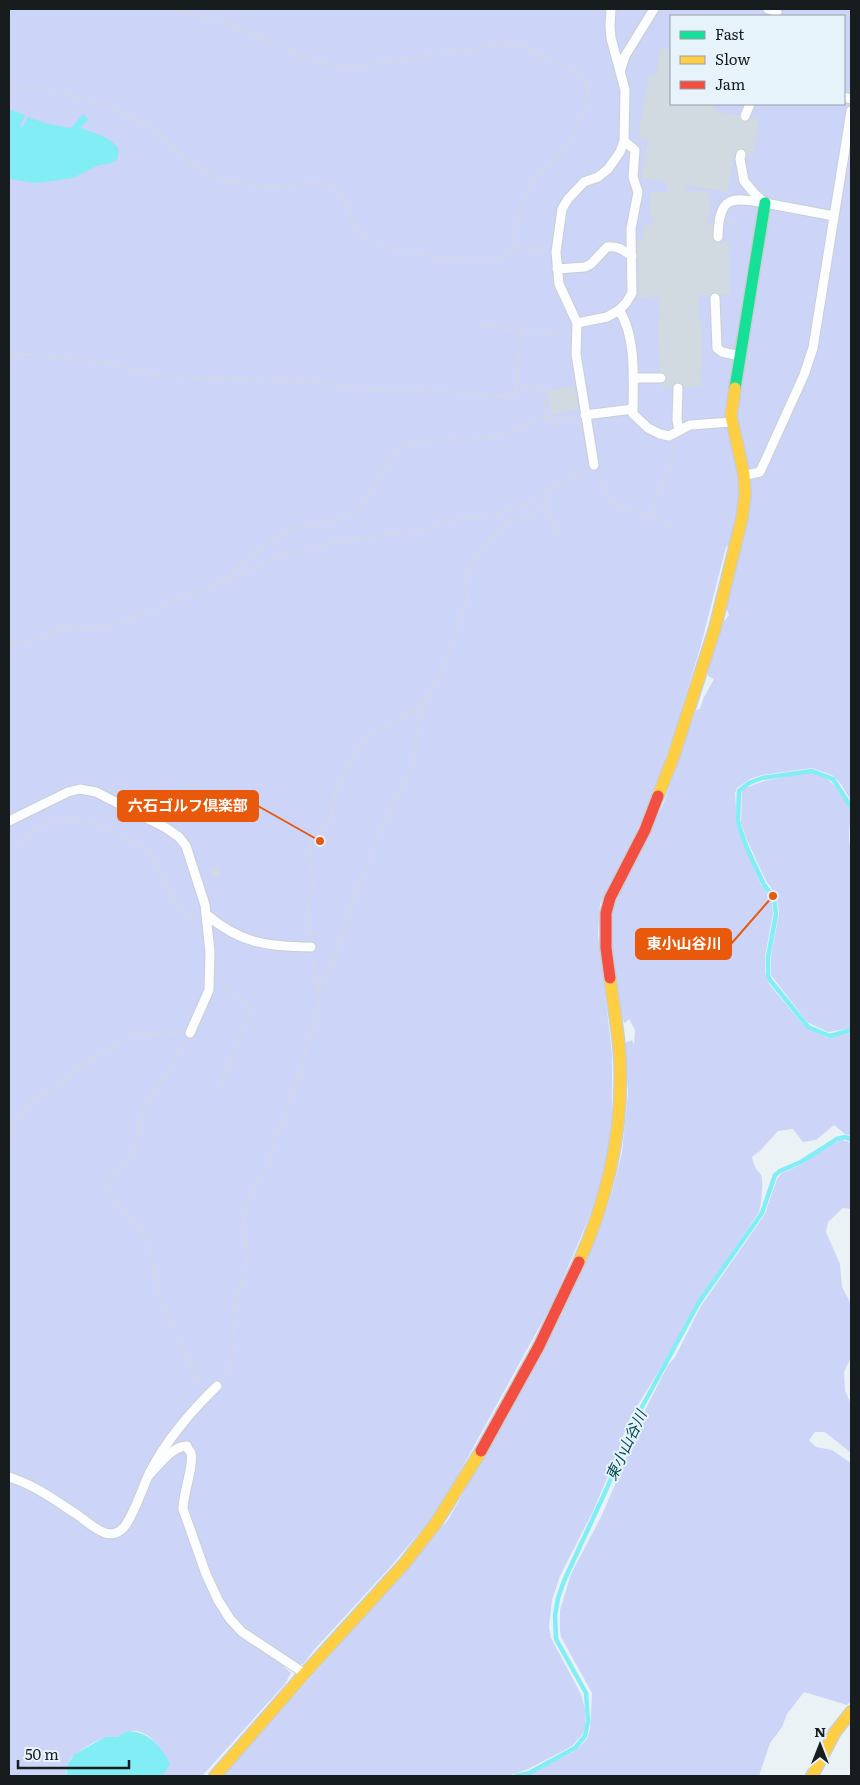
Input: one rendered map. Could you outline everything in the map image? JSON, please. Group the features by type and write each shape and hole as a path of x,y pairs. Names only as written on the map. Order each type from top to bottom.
{"street":[{"path":"215,1776 404,1564 436,1523 473,1465 539,1346 586,1246 606,1191 619,1128 620,1061 606,948 606,913 610,898 645,830 673,758 715,628 742,518 746,495 744,475 731,416 765,203"},
{"path":"812,1776 841,1724 851,1712"}],"lane":[{"path":"594,465 577,362 577,323 560,284 556,252 562,209 568,199 584,182 598,177 608,169 620,152 624,141 624,90 610,26 611,9"},
{"path":"620,72 625,56 654,9"},
{"path":"768,9 777,12"},
{"path":"745,116 750,105"},
{"path":"744,475 760,472 804,375 813,348 851,111"},
{"path":"577,323 607,317 626,303 632,292 631,229 638,192 633,177 635,150 624,141"},
{"path":"741,154 740,160 744,181 765,203"},
{"path":"718,237 718,220 725,204 732,200 744,199 834,216"},
{"path":"557,269 585,267 591,264 608,247 615,246 632,256"},
{"path":"716,298 717,348 722,352 740,356"},
{"path":"619,310 624,318 628,332 633,378 633,414 648,428 660,434 670,436 690,425 732,422"},
{"path":"633,378 661,378"},
{"path":"676,432 678,388"},
{"path":"585,415 633,410"},
{"path":"9,821 68,792 80,789 96,792 166,828 179,837 186,846 191,859 205,905 209,934 209,990 190,1033"},
{"path":"206,914 216,923 242,938 270,946 311,948"},
{"path":"9,1477 37,1488 99,1530 112,1534 118,1532 124,1527 141,1498 149,1475 160,1455 192,1411 217,1386"},
{"path":"149,1475 175,1450 181,1446 187,1446 191,1452 184,1509 206,1574 218,1600 230,1619 242,1632 305,1674"}],"path":[{"path":"171,9 223,23 259,36 307,58 336,67 395,62 446,50 465,50 513,44 524,46 581,75 586,82 588,97 581,120 559,156 542,171 530,187 514,234 518,247"},
{"path":"9,86 68,95 111,108 139,120 159,133 179,153 196,166 222,178 245,184 271,187 310,182 332,187 344,197 357,228 371,241 386,247 435,257 465,259 500,258 518,247 556,252"},
{"path":"718,220 727,219 734,222 739,230 740,238"},
{"path":"480,324 576,337"},
{"path":"9,353 106,362 162,376 314,382 375,390 506,397 514,396 516,392 521,331"},
{"path":"516,385 544,388 547,417 550,421 585,415"},
{"path":"219,584 257,553 291,530 307,524 335,522 362,506 389,463 397,452 406,445 449,439 468,441 519,429 547,417"},
{"path":"650,514 672,457 676,432"},
{"path":"9,643 39,640 64,625 76,629 99,628 156,610 184,596 219,584 260,565 310,547 426,529 441,522 494,514 532,503 549,490 594,465 610,500 618,506 633,512 650,514 674,529"},
{"path":"217,1386 229,1371 232,1357 234,1307 247,1262 247,1248 243,1229 244,1214 253,1190 270,1162 318,1009 318,991 311,948 308,905 313,886 311,841 330,822 336,792 359,746 367,738 412,711 428,695 440,676 467,600 466,578 470,568 501,527 509,522 527,517 538,510 545,503 549,490"},
{"path":"545,503 547,512 561,536"},
{"path":"318,991 327,977 378,836 416,753 416,736 428,695"},
{"path":"9,852 33,832 53,819 78,819 108,828 152,854 167,888 177,904 209,934"},
{"path":"210,982 248,1003 251,1008 218,1091"},
{"path":"9,1138 21,1115 30,1104 64,1081 86,1062 140,1033 190,1033 145,1106 141,1116 136,1148 132,1156 108,1181 107,1190 139,1227 152,1254 162,1301 206,1397"}],"shaded area":[{"path":"9,9 851,9 851,801 841,784 832,775 812,768 762,775 750,779 737,788 735,793 737,827 761,885 771,898 773,914 765,956 765,973 769,984 805,1027 828,1038 851,1033 851,1136 845,1134 834,1125 816,1140 803,1142 793,1129 778,1131 752,1157 755,1168 762,1178 759,1212 688,1318 668,1356 631,1416 593,1511 560,1576 552,1600 549,1627 551,1638 581,1694 585,1709 585,1727 582,1735 572,1746 528,1769 508,1776 223,1776 448,1520 555,1329 598,1234 612,1193 622,1152 628,1093 625,1043 632,1040 634,1045 635,1030 629,1019 625,1023 622,1019 612,944 612,909 663,805 696,710 700,709 703,699 714,679 708,676 708,670 722,624 729,615 726,607 743,536 726,547 701,645 659,777 648,808 600,904 598,934 612,1053 611,1135 599,1189 553,1302 451,1488 431,1519 303,1664 295,1664 289,1661 284,1667 291,1673 285,1684 202,1776 162,1776 167,1770 169,1763 164,1753 152,1739 134,1731 104,1738 90,1744 69,1761 66,1776 9,1776"},
{"path":"9,109 25,115 20,126 22,128 28,117 69,128 83,114 89,119 80,128 111,141 119,149 117,160 109,164 99,165 73,178 37,183 9,179"},
{"path":"805,773 818,774 831,782 850,810 851,1028 828,1032 807,1022 771,975 771,956 779,914 778,903 774,892 766,881 741,824 743,789 764,781"},
{"path":"841,1140 851,1142 851,1209 843,1208 828,1222 826,1232 840,1264 842,1287 850,1302 851,1310 851,1357 844,1372 845,1391 851,1404 851,1453 825,1432 815,1432 809,1440 816,1447 832,1450 851,1463 851,1701 847,1705 804,1692 787,1714 782,1727 770,1743 759,1776 526,1776 575,1751 587,1739 590,1729 592,1693 561,1637 560,1610 571,1574 601,1517 626,1459 638,1424 701,1306 765,1214 777,1179 782,1173 803,1164 812,1156"},
{"path":"127,1731 147,1736 162,1750 170,1763 162,1776 66,1776 68,1763 75,1754 105,1737 117,1737"}],"building":[{"path":"660,48 670,50 670,105 715,105 714,111 759,119 753,156 734,153 728,192 685,185 685,191 709,191 710,218 707,218 707,223 714,223 715,242 729,242 730,295 698,296 699,319 701,319 701,387 662,388 658,322 660,322 659,297 639,298 637,239 644,239 643,225 654,225 653,220 651,220 650,192 667,192 667,182 641,178 648,140 638,138 649,74 656,75"},
{"path":"574,386 579,409 552,415 547,391"},
{"path":"219,868 220,875 212,877 210,870"}],"waterway":[{"name":"東小山谷川","path":"851,807 833,779 812,771 762,778 749,783 739,791 739,826 764,885 773,896 775,904 776,915 768,957 768,975 770,980 808,1027 830,1036 851,1030"},
{"name":"東小山谷川","path":"516,1776 529,1773 575,1748 585,1736 588,1721 586,1693 556,1639 555,1615 564,1581 607,1488 637,1416 698,1304 762,1213 775,1175 801,1162 837,1139 845,1137 851,1139"}],"traffic: fast":[{"path":"735,388 765,203"}],"traffic: slow":[{"path":"658,796 673,758 715,628 742,518 745,495 744,475 731,416 735,388"},
{"path":"579,1262 606,1189 619,1113 619,1051 610,978"},
{"path":"215,1776 404,1564 436,1523 481,1451"},
{"path":"812,1776 835,1732 851,1712"}],"traffic: jam":[{"path":"610,978 606,948 606,913 610,898 645,830 658,796"},
{"path":"481,1451 539,1346 579,1262"}],"place":[{"name":"六石ゴルフ倶楽部","path":"320,841"},
{"name":"東小山谷川","path":"773,896"}]}
